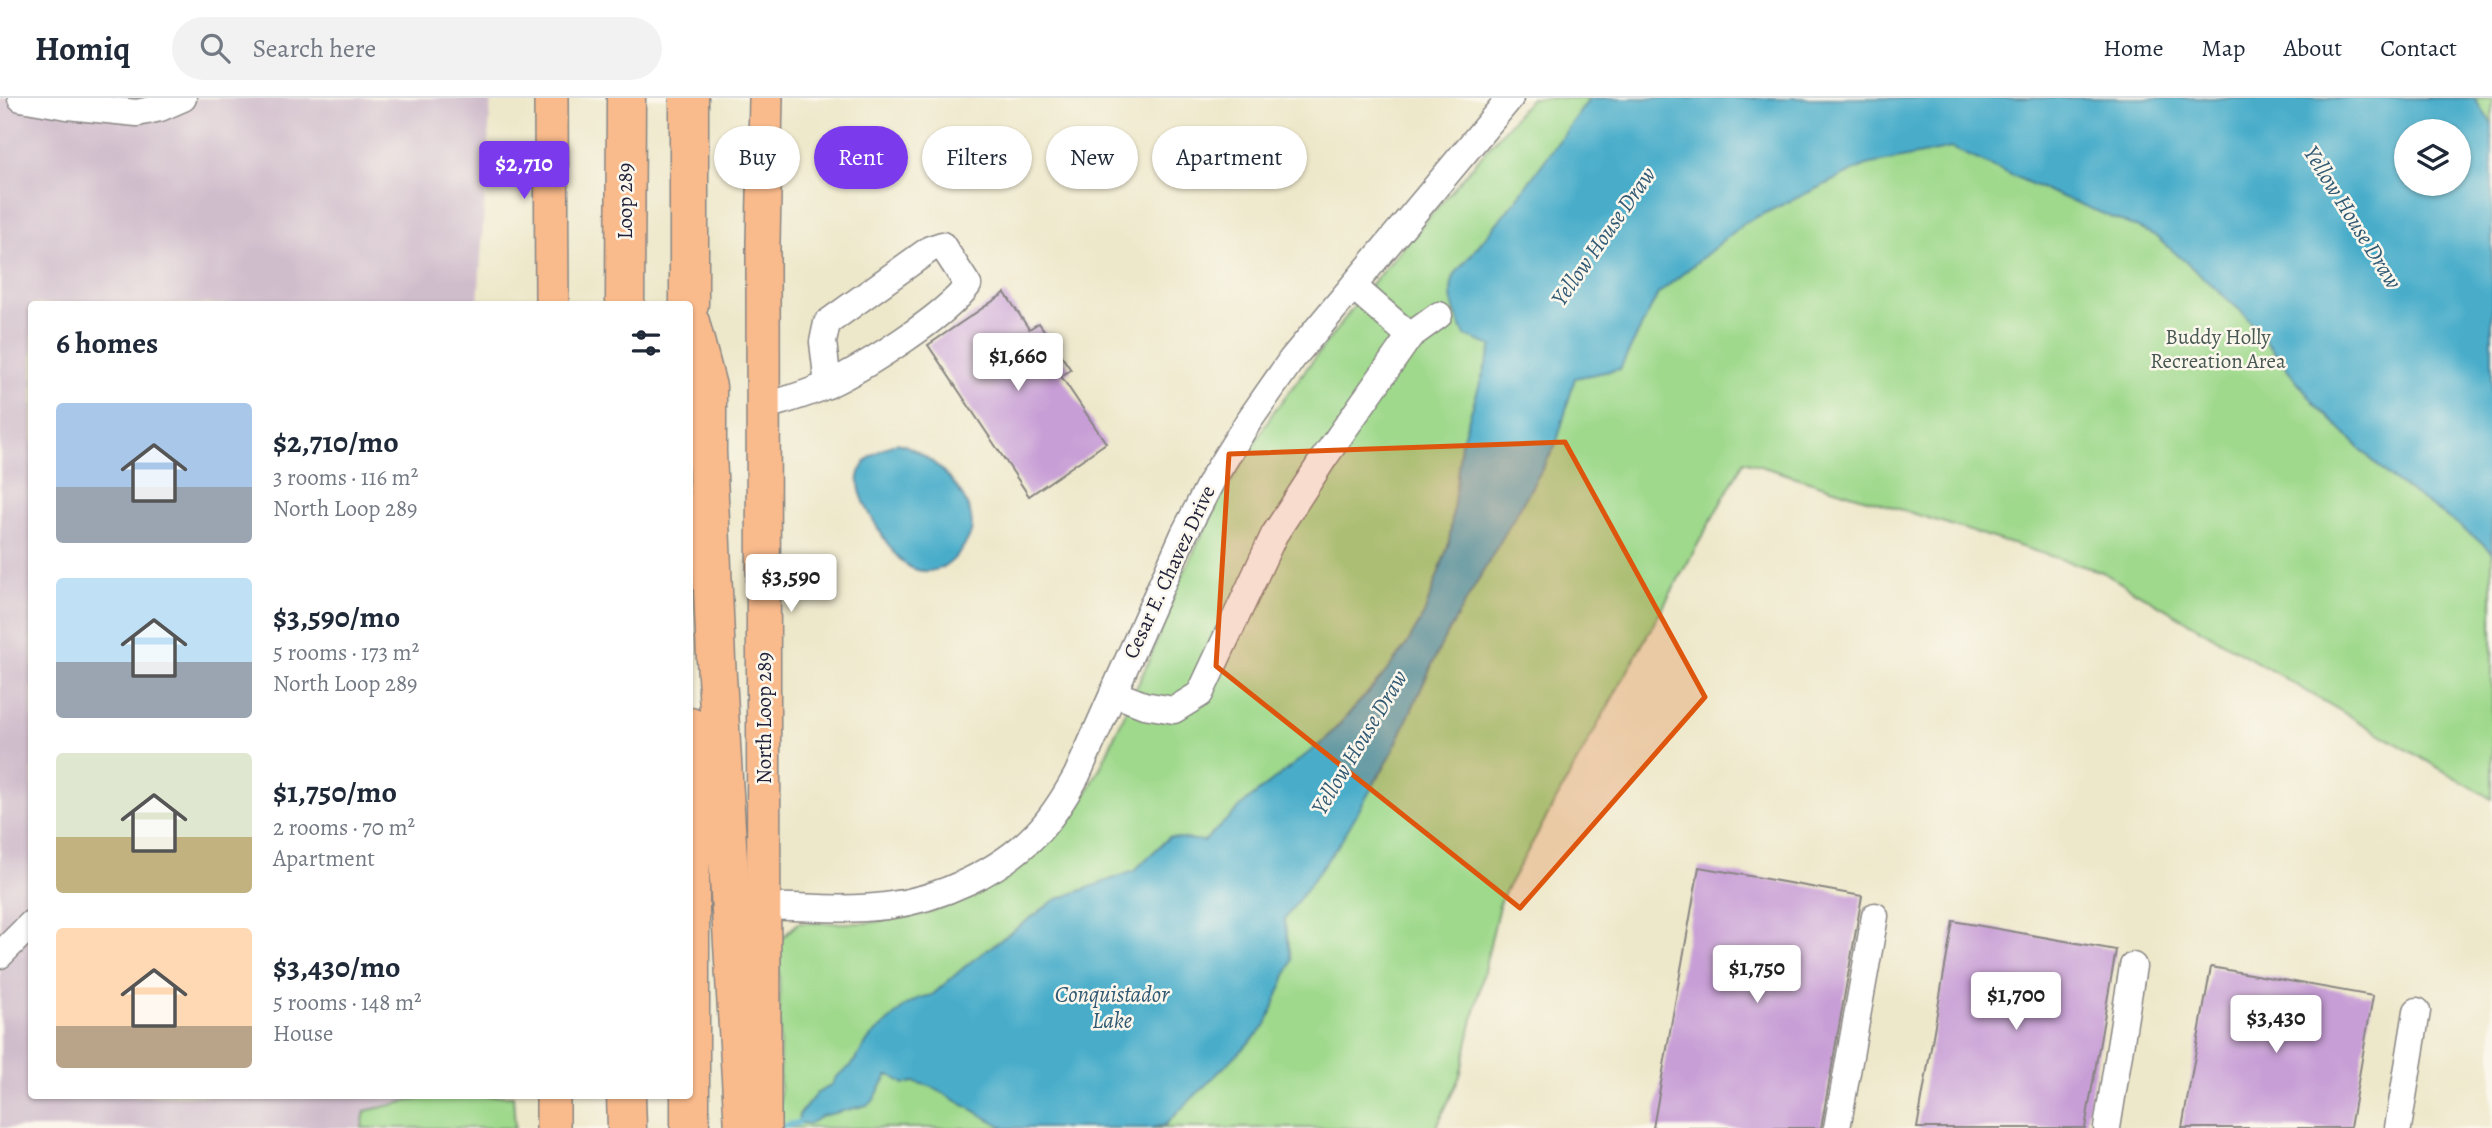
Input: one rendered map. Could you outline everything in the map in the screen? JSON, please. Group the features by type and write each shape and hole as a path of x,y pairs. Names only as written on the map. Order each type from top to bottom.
{"highway":[{"name":"Loop 289","path":"624,98 625,301"},
{"path":"689,98 689,301"},
{"path":"693,333 707,387 707,452 716,660 744,1128"},
{"path":"626,1099 626,1128"},
{"path":"690,1099 690,1128"}],"main road":[{"path":"551,98 552,301"},
{"name":"North Loop 289","path":"764,1128 763,242 766,98"},
{"path":"552,1099 552,1128"}],"street":[{"path":"21,98 68,106 111,103 137,113 160,108 183,98"},
{"name":"Cesar E. Chavez Drive","path":"763,906 887,906 952,888 984,872 1038,833 1059,807 1077,775 1184,534 1213,478 1248,422 1293,359 1510,98"},
{"path":"763,407 828,385 882,354 958,300 968,285 942,245 930,249 827,323 823,342 828,385"},
{"path":"1353,286 1410,336"},
{"path":"1113,693 1144,705 1174,710 1200,694 1275,535 1324,458 1410,336 1439,315"},
{"path":"1837,1128 1875,916"},
{"path":"0,955 28,927"},
{"path":"2107,1128 2133,966"},
{"path":"2398,1128 2417,1012"}],"highlighted area":[{"path":"1565,442 1705,697 1520,908 1216,666 1229,454"}],"shaded area":[{"path":"0,98 491,98 478,301 28,301 28,1099 417,1099 365,1111 362,1128 0,1128"}],"green space":[{"name":"Buddy Holly Recreation Area","path":"1531,98 2492,98 2492,799 2102,572 1744,461 1500,901 1460,1076 1436,1128 780,1128 779,941 798,923 866,923 925,914 1004,881 1074,816 1101,766 1150,658 1181,578 1219,501 1272,414 1369,287"},
{"path":"417,1099 513,1099 515,1128 362,1128 365,1111"}],"water":[{"name":"Conquistador Lake","path":"1590,98 2474,98 2492,124 2492,553 2479,540 2388,476 2317,406 2243,313 2155,235 1952,148 1866,165 1746,222 1658,294 1620,369 1575,378 1556,445 1442,643 1391,755 1341,841 1284,920 1292,961 1265,1027 1165,1125 1152,1128 1005,1128 930,1086 914,1082 904,1084 892,1076 887,1076 873,1101 867,1105 822,1116 809,1124 798,1123 799,1115 816,1094 832,1084 836,1077 852,1065 869,1039 905,1006 919,998 932,995 969,963 1055,900 1134,871 1169,837 1204,841 1248,800 1325,740 1381,678 1407,644 1424,614 1449,543 1461,443 1492,346 1465,336 1451,298 1455,274 1516,200"},
{"path":"897,443 909,447 936,465 959,490 967,505 971,519 969,538 953,560 944,567 920,571 898,558 864,502 859,479 861,468 868,459"}],"building":[{"path":"1005,293 1029,329 1039,323 1071,370 1061,376 1106,443 1029,496 928,345"},
{"path":"1699,867 1862,896 1821,1128 1653,1128"},
{"path":"1953,921 2116,950 2085,1128 1917,1128"},
{"path":"2211,967 2373,996 2350,1128 2182,1128"}],"waterway":[{"name":"Yellow House Draw","path":"785,1126 798,1123"}]}
